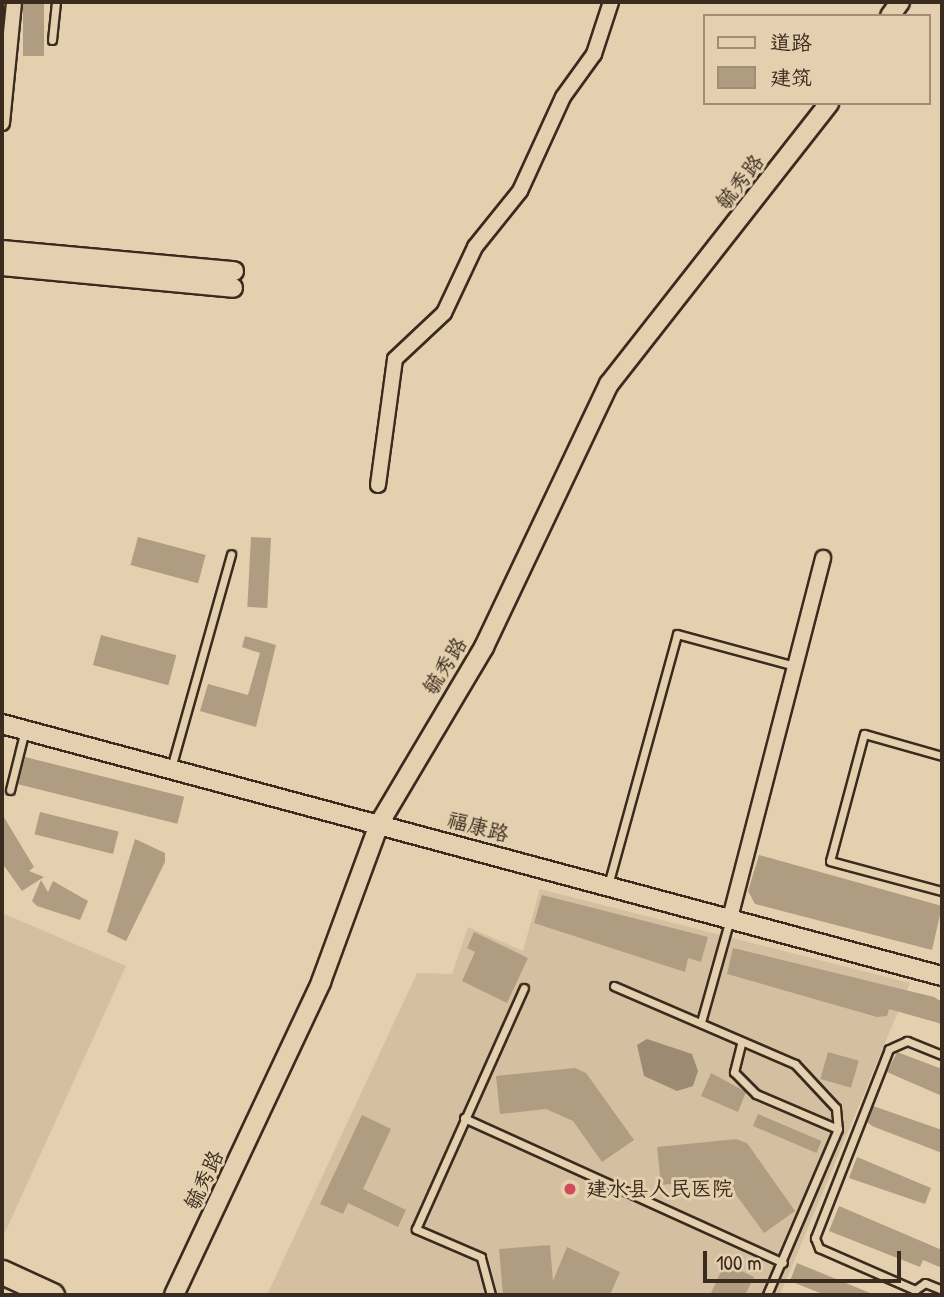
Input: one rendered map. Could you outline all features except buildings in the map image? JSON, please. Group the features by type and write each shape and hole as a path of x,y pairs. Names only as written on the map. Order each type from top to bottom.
{"main road":[{"path":"2,1272 52,1295"}],"street":[{"path":"2,124 14,2"},
{"path":"378,485 395,359 444,313 475,247 520,191 563,97 594,54 611,2"},
{"name":"毓秀路","path":"174,1295 321,982 379,824 484,648 609,384 827,105"},
{"path":"2,250 234,279 2,266"},
{"path":"730,918 823,558"},
{"name":"福康路","path":"2,724 942,976"}],"lane":[{"path":"52,40 56,2"},
{"path":"171,769 231,554"},
{"path":"608,885 677,634 795,666"},
{"path":"10,790 25,730"},
{"path":"942,756 864,734 830,861 942,891"},
{"path":"701,1023 730,918"},
{"path":"614,986 701,1023 811,1075 832,1101 838,1129 783,1263 767,1295"},
{"path":"491,1295 481,1257 416,1228 524,988"},
{"path":"942,1055 906,1041 889,1049 815,1238 820,1248 915,1290 926,1283 942,1290"},
{"path":"741,1044 734,1072 756,1094 838,1129"},
{"path":"464,1118 783,1263"}],"shaded area":[{"name":"建水县人民医院","path":"540,889 910,983 780,1295 267,1295 417,973 452,974 468,927 523,951"},
{"path":"2,913 126,966 2,1239"},
{"path":"647,1039 692,1054 698,1071 693,1086 677,1091 644,1076 637,1045"}],"place":[{"name":"建水县人民医院","path":"570,1189"}]}
